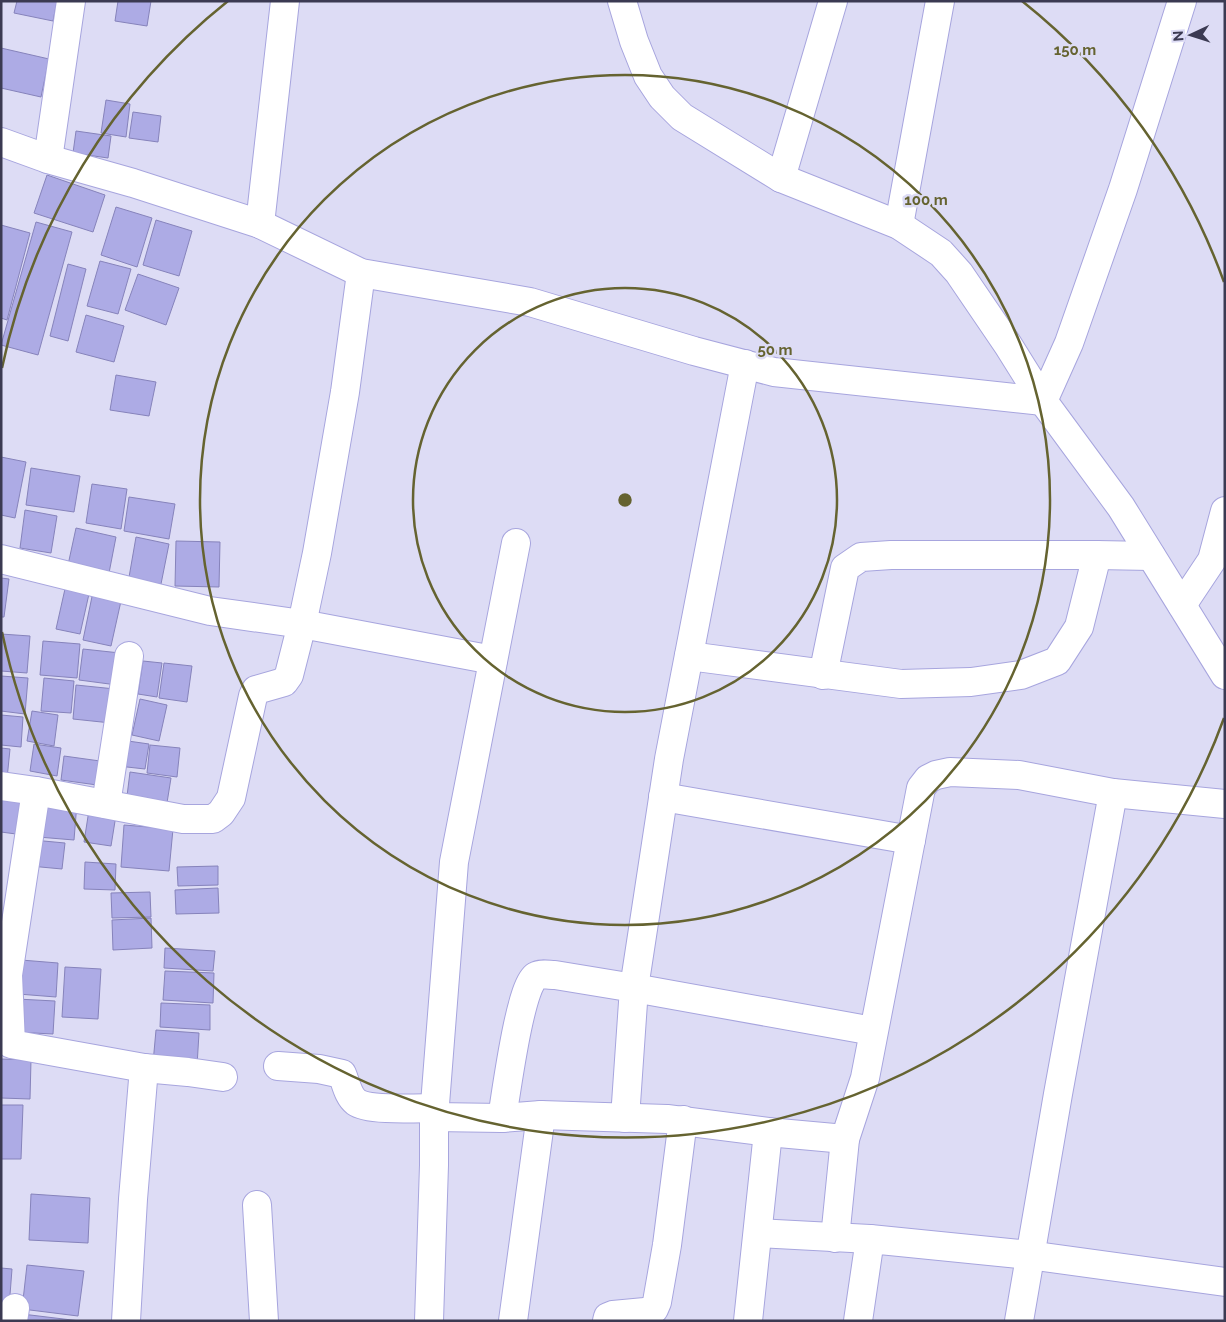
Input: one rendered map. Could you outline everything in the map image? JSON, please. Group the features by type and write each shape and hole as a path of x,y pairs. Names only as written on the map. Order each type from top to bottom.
{"street":[{"path":"48,159 71,1"},
{"path":"260,224 285,1"},
{"path":"622,1 634,41 648,76 662,97 682,117 781,178 899,225 941,253 960,273 1008,345 1042,401 1121,507 1225,675"},
{"path":"781,178 833,1"},
{"path":"899,225 940,1"},
{"path":"1042,401 1069,343 1117,207 1182,1"},
{"path":"1,142 48,159 133,183 260,224 361,273 530,302 694,351 774,372 1042,401"},
{"path":"1,786 183,819 213,819 221,813 231,798 253,696 256,690 284,682 289,675 302,624 316,554 345,392 361,273"},
{"path":"625,1118 634,988 663,798 745,364"},
{"path":"1182,606 1218,560 1225,511"},
{"path":"429,1321 435,1113 454,862 516,543"},
{"path":"824,675 845,568 861,557 1097,554 1152,556"},
{"path":"689,656 901,684 971,682 1021,675 1057,661 1080,627 1097,554"},
{"path":"1,559 210,611 302,624 493,660"},
{"path":"106,804 128,656"},
{"path":"834,1238 845,1139 865,1078 922,788 928,779 936,774 950,772 1019,775 1113,793 1225,804"},
{"path":"36,791 5,974 6,1043 144,1068 223,1077"},
{"path":"1019,1321 1029,1255 1042,1192 1113,793"},
{"path":"663,798 912,840"},
{"path":"502,1118 520,1017 529,984 535,977 542,974 634,988 873,1031"},
{"path":"278,1066 319,1069 342,1074 349,1093 355,1102 364,1106 378,1108 502,1118 541,1115 683,1120 768,1132 845,1139"},
{"path":"126,1321 144,1068"},
{"path":"513,1321 541,1115"},
{"path":"607,1321 608,1317 613,1315 645,1312 654,1309 658,1302 683,1120"},
{"path":"748,1321 768,1132"},
{"path":"257,1205 264,1321"},
{"path":"758,1233 870,1239 1029,1255 1225,1282"},
{"path":"858,1321 870,1239"}],"building":[{"path":"17,1 57,1 53,21 14,13"},
{"path":"118,1 151,1 147,26 115,21"},
{"path":"1,48 49,59 41,97 1,88"},
{"path":"106,100 130,104 126,137 101,133"},
{"path":"133,112 161,116 158,142 129,138"},
{"path":"76,131 111,136 108,158 73,153"},
{"path":"47,175 105,195 93,232 34,213"},
{"path":"116,207 152,218 137,267 101,255"},
{"path":"156,220 192,231 179,276 143,265"},
{"path":"36,222 72,232 38,355 1,345"},
{"path":"1,225 30,233 7,320 1,318"},
{"path":"100,261 131,269 118,314 87,306"},
{"path":"68,264 86,269 68,341 50,336"},
{"path":"138,274 179,288 166,325 125,310"},
{"path":"86,315 124,326 114,362 76,352"},
{"path":"116,375 156,382 149,416 110,410"},
{"path":"1,457 26,462 15,518 1,515"},
{"path":"31,468 80,476 74,512 26,505"},
{"path":"92,484 127,489 121,529 86,523"},
{"path":"129,497 175,504 169,539 124,531"},
{"path":"25,510 57,516 51,553 20,548"},
{"path":"76,528 116,537 109,573 68,565"},
{"path":"136,537 169,544 160,589 128,583"},
{"path":"176,541 220,542 219,587 175,586"},
{"path":"1,578 9,579 4,617 1,617"},
{"path":"67,580 91,585 80,634 56,629"},
{"path":"94,587 123,592 111,646 83,640"},
{"path":"1,634 30,636 27,673 1,671"},
{"path":"43,641 80,644 77,678 40,675"},
{"path":"83,649 120,653 117,685 79,680"},
{"path":"143,661 162,663 157,697 138,694"},
{"path":"164,663 192,666 187,702 159,698"},
{"path":"1,676 28,678 25,714 1,711"},
{"path":"44,678 74,681 71,713 41,711"},
{"path":"76,685 115,689 111,723 73,719"},
{"path":"140,699 167,705 159,741 132,735"},
{"path":"32,711 58,715 54,746 27,741"},
{"path":"1,715 23,717 21,747 1,745"},
{"path":"121,740 149,744 145,769 118,766"},
{"path":"34,744 61,748 57,776 30,771"},
{"path":"150,745 180,748 177,777 147,773"},
{"path":"1,748 10,749 7,779 1,778"},
{"path":"64,756 100,761 97,785 61,780"},
{"path":"130,772 171,778 166,809 126,804"},
{"path":"1,795 21,798 16,834 1,832"},
{"path":"41,800 77,803 74,840 38,837"},
{"path":"89,810 116,815 111,846 84,842"},
{"path":"124,825 173,829 169,871 121,867"},
{"path":"33,840 65,843 62,869 30,866"},
{"path":"85,862 116,864 115,890 84,889"},
{"path":"218,866 218,885 178,886 177,867"},
{"path":"218,888 219,913 176,914 175,890"},
{"path":"150,892 151,917 112,918 111,893"},
{"path":"151,918 152,948 113,950 112,920"},
{"path":"165,948 215,951 213,971 164,968"},
{"path":"21,960 58,963 56,997 18,994"},
{"path":"65,967 101,969 98,1019 62,1017"},
{"path":"165,971 214,973 213,1003 163,1000"},
{"path":"17,999 55,1001 53,1034 15,1032"},
{"path":"161,1003 210,1005 210,1030 160,1027"},
{"path":"156,1030 199,1033 197,1066 153,1063"},
{"path":"1,1059 31,1060 30,1099 1,1098"},
{"path":"1,1105 23,1105 21,1159 1,1159"},
{"path":"31,1194 90,1198 88,1243 29,1240"},
{"path":"27,1265 84,1271 78,1316 22,1309"},
{"path":"1,1268 12,1269 9,1308 1,1307"},
{"path":"22,1314 80,1321 21,1321"}]}
